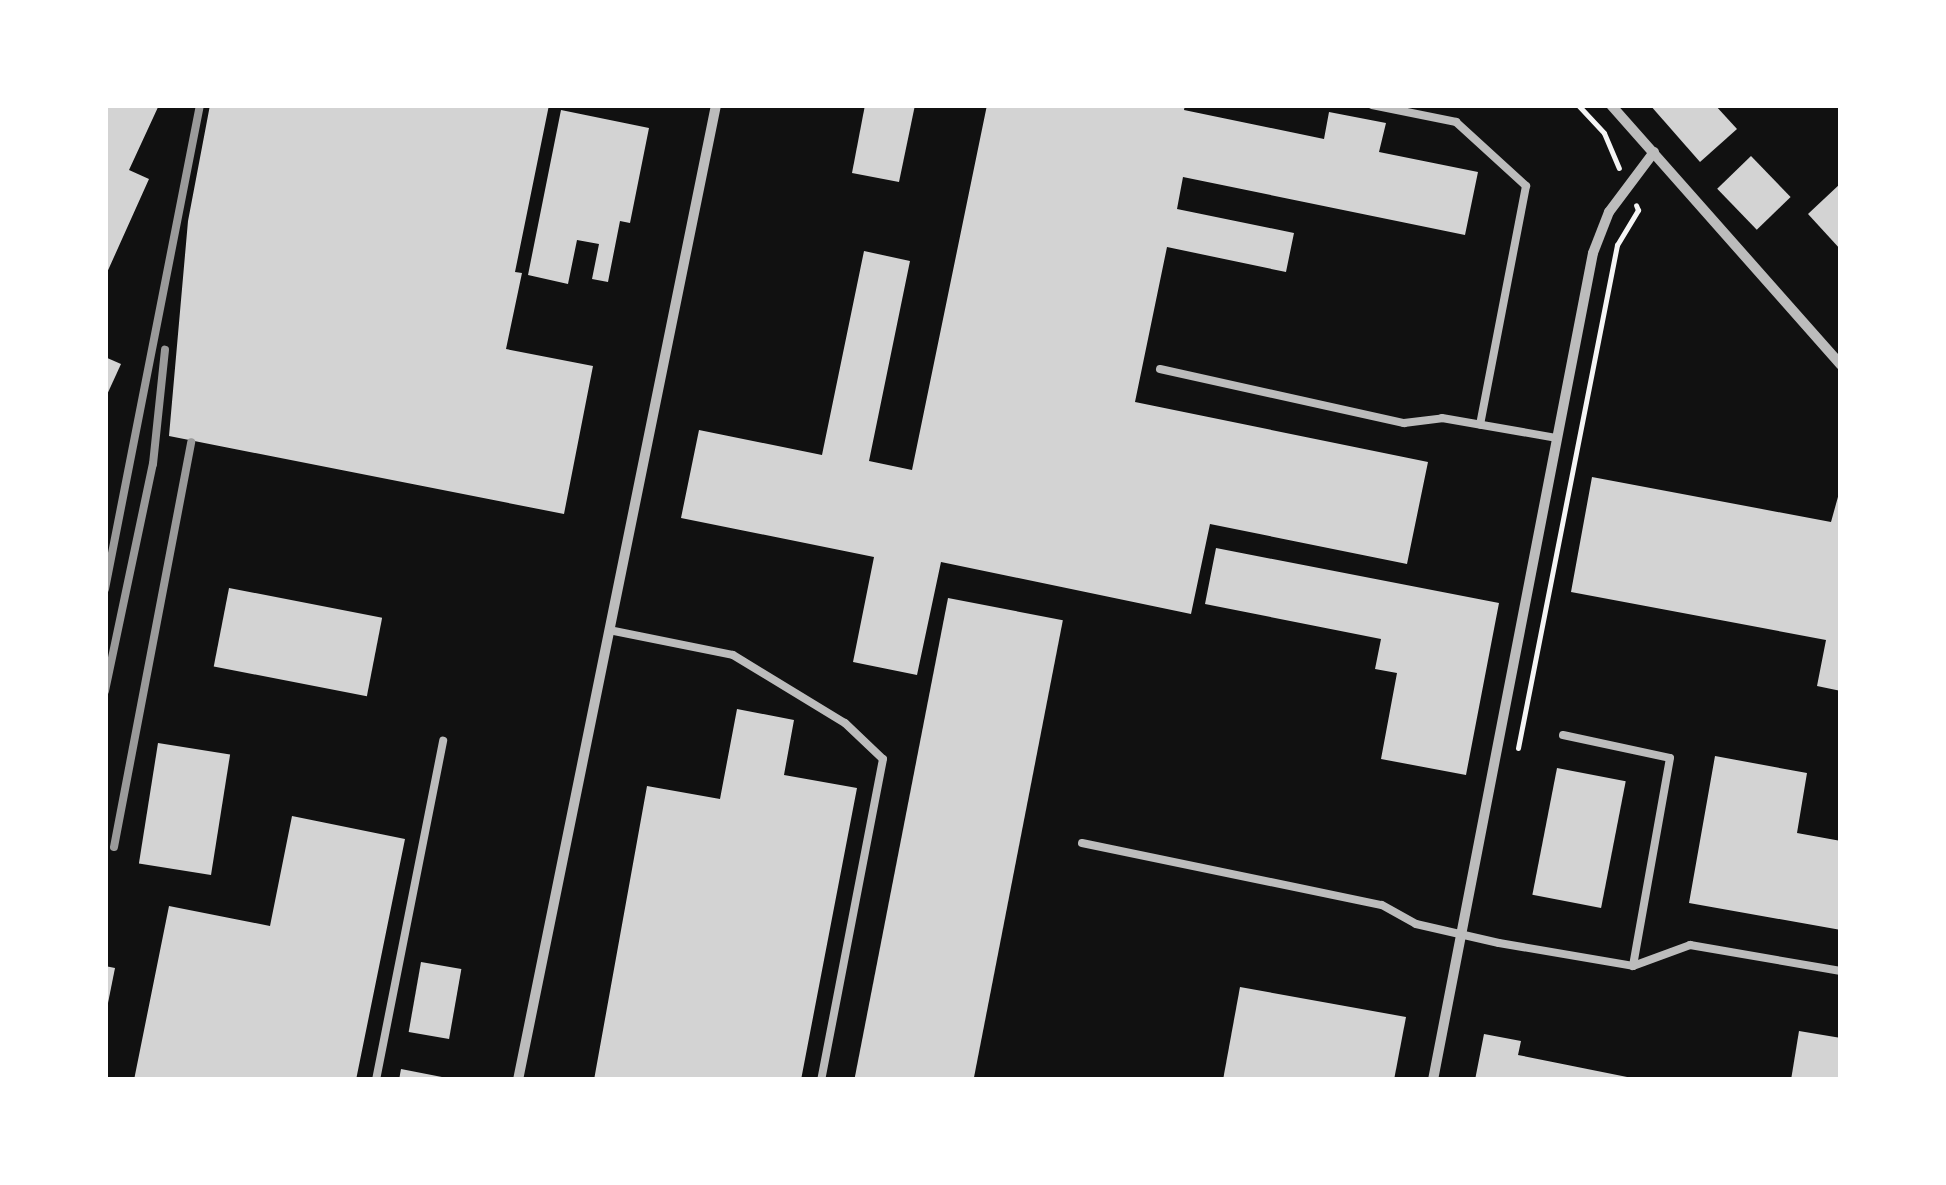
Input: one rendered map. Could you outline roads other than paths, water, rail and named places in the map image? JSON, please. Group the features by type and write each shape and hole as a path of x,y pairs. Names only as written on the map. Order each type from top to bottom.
{"street":[{"path":"518,1080 716,105"},
{"path":"1612,105 1841,365"},
{"path":"1434,1080 1594,253 1609,212 1654,152"}],"lane":[{"path":"1372,105 1456,122 1526,186 1480,424"},
{"path":"1160,369 1404,423 1442,418 1558,438"},
{"path":"610,630 733,655 845,723 882,759 820,1080"},
{"path":"1563,735 1670,758 1633,966"},
{"path":"376,1080 443,741"},
{"path":"1082,843 1382,905 1416,924 1633,966 1690,945 1841,972"}],"railway":[{"path":"105,589 200,105"},
{"path":"105,691 153,464 165,350"},
{"path":"114,847 191,442"}]}
